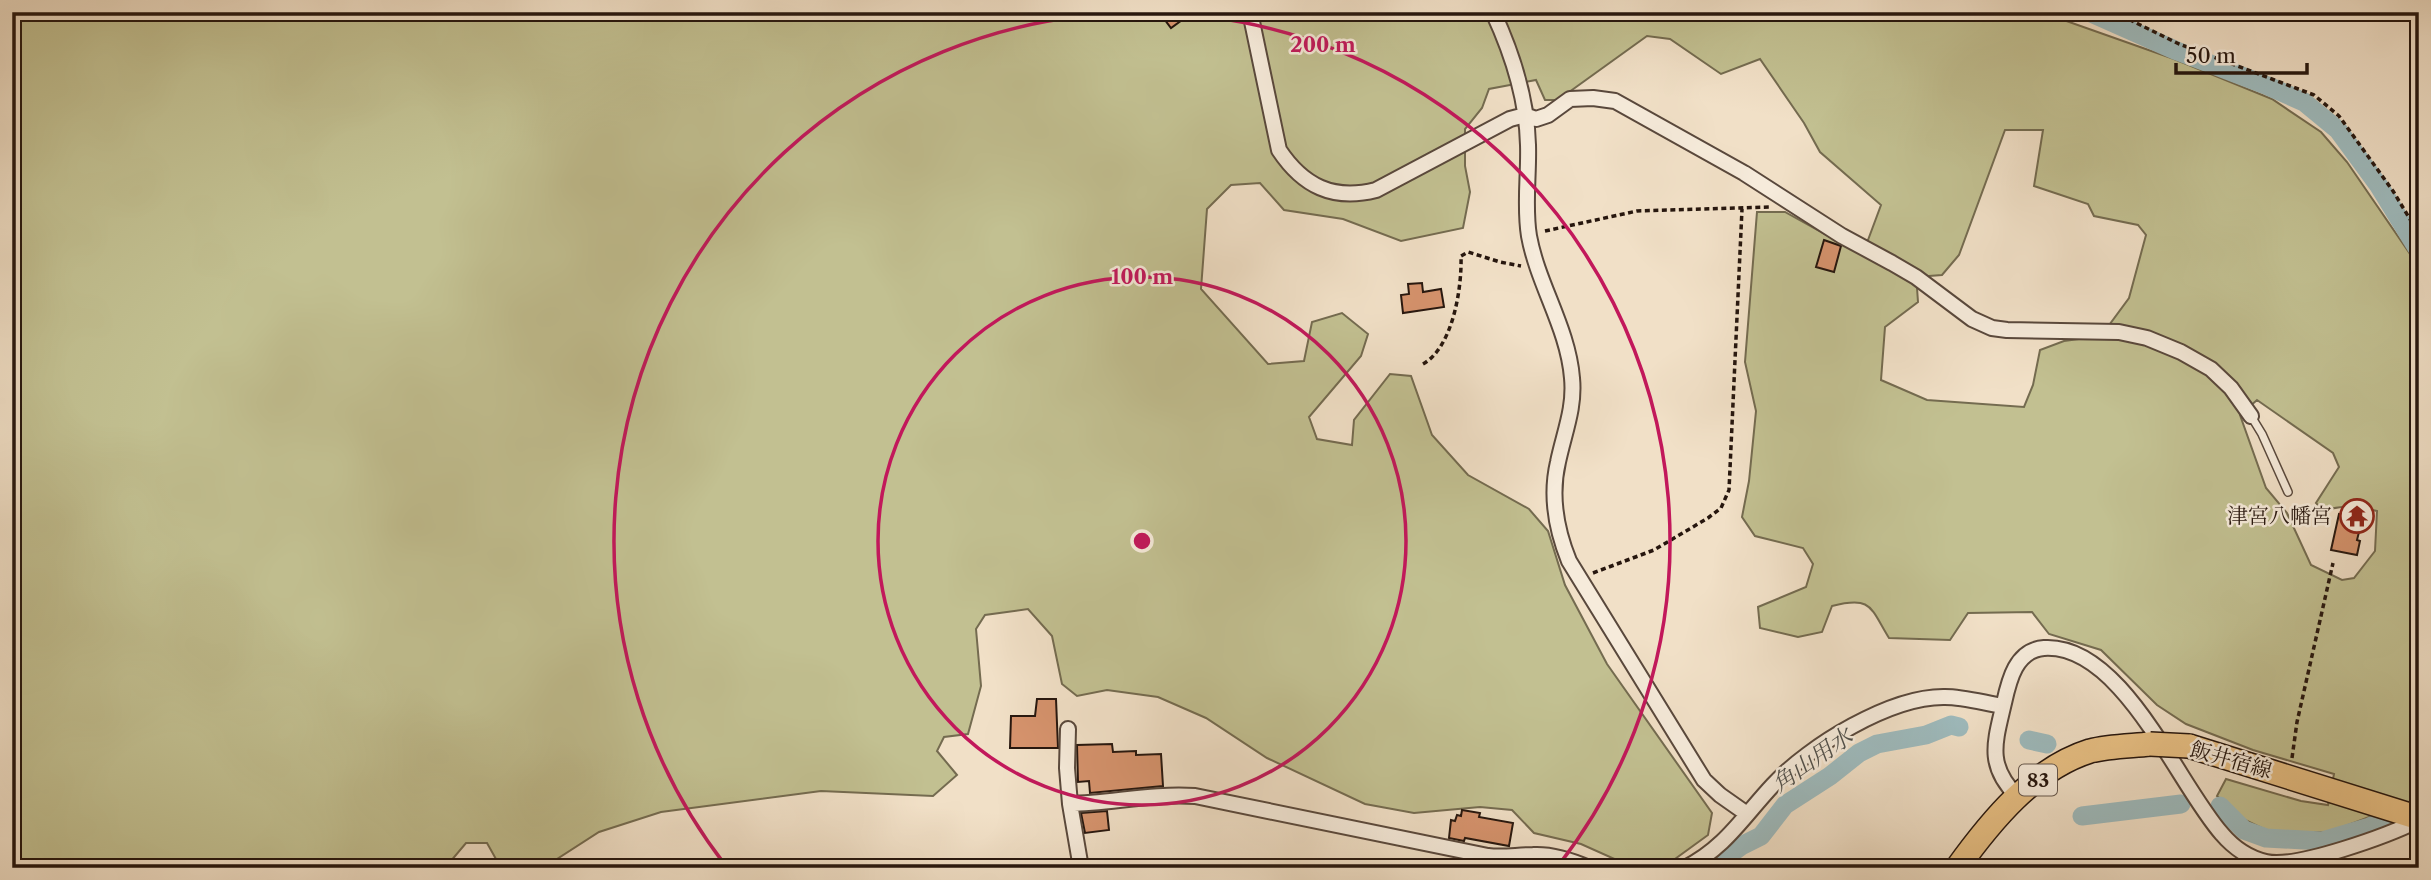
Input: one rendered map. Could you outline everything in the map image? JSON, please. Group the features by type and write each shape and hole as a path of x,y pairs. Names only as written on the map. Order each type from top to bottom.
{"main road":[{"name":"飯井宿線","path":"1966,859 2017,796 2048,771 2090,751 2120,746 2189,746 2419,819"}],"street":[{"path":"1250,12 1279,150 1290,166 1304,179 1322,189 1359,194 1376,190 1510,119 1525,115 1536,119 1548,116 1570,99 1615,101 1916,277 1972,319 1992,328 2007,330 2119,332 2147,338 2181,352 2211,369 2231,388 2251,416"},
{"path":"1493,12 1513,58 1524,97 1528,144 1529,235 1563,334 1571,369 1572,408 1557,463 1554,490 1559,536 1579,578 1704,779 1720,795 1747,814"},
{"path":"2017,796 2006,785 1996,768 1996,746 2009,679 2019,661 2035,648 2055,647 2079,655 2107,676 2140,711 2208,816 2223,836 2246,854 2267,862 2291,862 2391,834 2419,819"},
{"path":"1685,868 1702,860 1721,845 1775,782 1800,761 1863,719 1925,699 1946,697 2003,706"},
{"path":"1068,729 1070,804 1081,868"},
{"path":"1070,804 1116,802 1168,794 1195,796 1488,856 1549,856 1589,868"}],"lane":[{"path":"2251,416 2288,492"}],"path":[{"path":"2114,12 2179,44 2314,95 2339,116 2393,191 2419,234"},
{"path":"1529,235 1637,211 1796,205"},
{"path":"1579,578 1654,550 1721,508 1728,490 1742,209"},
{"path":"1423,364 1431,359 1443,344 1451,323 1457,300 1461,256 1468,252 1521,266 1537,263"},
{"path":"2292,760 2297,722 2333,563"}],"shaded area":[{"path":"12,12 2041,12 2174,59 2272,99 2321,132 2347,162 2419,267 2419,798 2330,832 2272,833 2241,818 2217,796 2226,779 2301,801 2328,805 2334,774 2253,750 2186,724 2157,705 2101,650 2049,634 2032,612 1968,613 1950,640 1889,638 1873,612 1863,604 1855,602 1832,606 1822,632 1798,637 1760,628 1758,607 1806,587 1813,564 1803,548 1755,536 1742,517 1749,481 1756,411 1745,362 1757,212 1785,212 1848,247 1868,240 1881,205 1820,152 1804,123 1760,59 1721,74 1670,39 1647,36 1558,100 1545,100 1536,80 1489,89 1482,108 1465,129 1465,166 1470,192 1463,228 1401,241 1343,219 1284,210 1260,183 1231,185 1207,209 1201,289 1268,364 1304,361 1312,322 1342,313 1368,334 1361,356 1309,417 1317,439 1352,445 1354,420 1390,374 1411,376 1432,435 1468,475 1529,509 1548,531 1565,585 1607,664 1712,813 1708,835 1668,864 1630,866 1581,844 1534,833 1512,810 1480,807 1414,813 1365,804 1267,758 1206,718 1158,697 1107,690 1077,696 1062,684 1052,636 1028,609 985,615 976,629 981,686 968,734 944,737 937,751 957,775 933,796 821,791 661,812 599,832 543,868 501,868 487,843 466,843 445,868 12,868","holes":["2005,130 2043,130 2034,186 2088,204 2094,216 2138,225 2146,235 2129,298 2101,336 2064,341 2040,350 2033,385 2024,407 1927,400 1881,380 1885,327 1918,302 1917,288 1929,276 1942,275 1959,255","2257,400 2333,453 2339,467 2316,503 2323,511 2350,507 2377,511 2375,551 2354,578 2342,580 2311,565 2287,513 2266,488 2240,415"]}],"building":[{"path":"1159,12 1193,12 1171,28"},
{"path":"1824,240 1841,246 1834,272 1816,267"},
{"path":"1422,283 1423,292 1441,289 1444,307 1403,313 1401,295 1409,294 1408,284"},
{"path":"2339,514 2362,520 2357,540 2360,541 2357,555 2331,550"},
{"path":"1037,699 1056,699 1058,748 1010,748 1011,716 1035,716"},
{"path":"1112,744 1113,752 1161,754 1163,786 1090,793 1089,781 1078,782 1077,745"},
{"path":"1462,810 1480,813 1479,817 1513,823 1509,846 1465,838 1464,841 1449,838 1451,820 1455,821 1457,815 1461,816"},
{"path":"1107,811 1109,830 1085,833 1081,813"}],"waterway":[{"name":"角山用水","path":"2089,12 2304,102 2338,130 2379,186 2419,251"},
{"name":"角山用水","path":"1711,868 1741,846 1761,836 1785,805 1830,776 1859,753 1877,744 1926,735 1951,725 1959,727"},
{"name":"角山用水","path":"2029,740 2047,744"},
{"name":"角山用水","path":"2082,816 2181,804"},
{"name":"角山用水","path":"2220,806 2244,830 2266,838 2322,841 2369,827 2411,810"}],"place":[{"name":"津宮八幡宮","path":"2357,516"}]}
